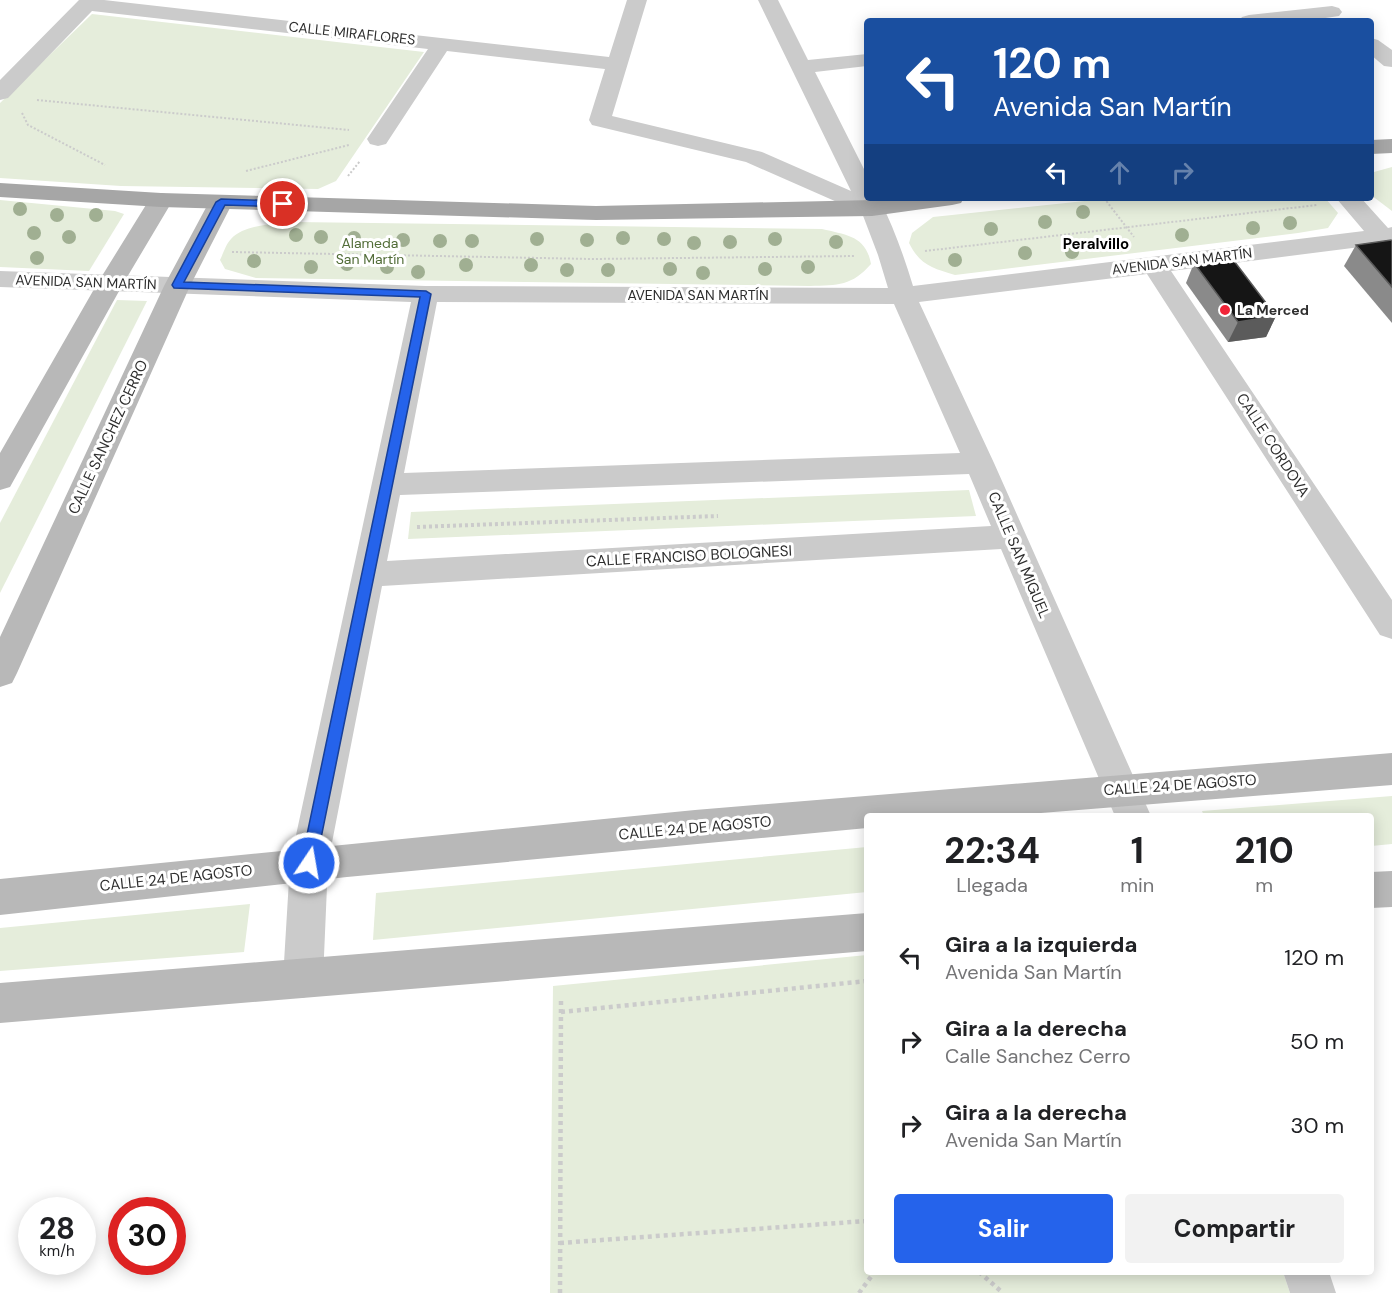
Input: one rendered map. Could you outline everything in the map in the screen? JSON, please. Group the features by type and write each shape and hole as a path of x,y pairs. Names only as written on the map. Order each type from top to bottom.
{"main road":[{"path":"1374,147 1392,146"},
{"path":"0,190 161,200 596,213 872,208 928,201"}],"street":[{"path":"637,0 600,120 754,157 872,208"},
{"name":"CALLE SAN MIGUEL","path":"768,0 864,192"},
{"path":"1313,0 1332,11"},
{"path":"0,93 88,2"},
{"name":"CALLE MIRAFLORES","path":"88,2 617,64"},
{"path":"1275,18 1332,11"},
{"path":"378,139 442,43"},
{"path":"1374,46 1392,61"},
{"path":"801,67 864,60"},
{"path":"3,468 161,200"},
{"name":"CALLE SAN MIGUEL","path":"868,201 891,255 903,296 980,463 1126,803"},
{"path":"1350,201 1389,240"},
{"name":"CALLE SANCHEZ CERRO","path":"0,673 177,285 221,202"},
{"name":"AVENIDA SAN MARTÍN","path":"0,279 426,294 903,296 1154,264 1389,240"},
{"name":"CALLE CORDOVA","path":"1154,264 1392,626"},
{"path":"303,979 309,863 385,484 426,294"},
{"path":"385,484 980,463"},
{"name":"CALLE FRANCISO BOLOGNESI","path":"368,575 1011,537"},
{"name":"CALLE 24 DE AGOSTO","path":"990,813 1126,803 1392,769"},
{"name":"CALLE 24 DE AGOSTO","path":"0,897 309,863 864,822"},
{"path":"1374,891 1392,889"},
{"path":"0,1003 864,932"},
{"path":"1307,1275 1314,1293"}],"path":[{"path":"26,99 356,131"},
{"path":"19,107 28,125 109,167"},
{"path":"324,205 378,139"},
{"path":"245,171 349,145"},
{"path":"1106,201 1154,264"},
{"path":"195,252 592,259 891,255 1341,201"},
{"path":"377,528 720,516"},
{"path":"560,1293 562,957"},
{"path":"561,1012 864,981"},
{"path":"560,1243 864,1221"},
{"path":"859,1293 872,1275"},
{"path":"982,1275 1003,1293"}],"green space":[{"path":"92,14 424,52 336,181 318,189 121,186 0,178 0,103"},
{"path":"1392,167 1392,211 1374,197 1374,172"},
{"path":"0,200 115,211 124,214 89,271 0,267"},
{"path":"1085,201 1328,201 1338,213 1328,228 1298,233 955,275 927,265 909,243 912,233 933,217"},
{"name":"Alameda San Martín","path":"294,222 822,229 847,235 860,242 871,264 857,277 844,283 810,286 256,278 225,269 220,260 231,239 237,234 261,226"},
{"path":"117,300 147,301 0,593 0,523"},
{"path":"969,490 976,516 408,539 411,512"},
{"path":"1392,796 1392,844 1374,846 1374,813 1203,813 1202,811"},
{"path":"864,847 864,892 373,940 376,893"},
{"path":"250,904 244,952 0,971 0,928"},
{"path":"864,955 864,1275 1284,1275 1290,1293 550,1293 553,986"}],"building":[{"path":"1392,241 1392,287 1356,245"},
{"path":"1231,257 1276,316 1238,322 1194,263"}],"place":[{"name":"La Merced","path":"1225,310"}],"district":[{"name":"Peralvillo","path":"1096,244"}],"route":[{"path":"283,204 221,202 177,285 426,294 385,484 309,863"}]}
